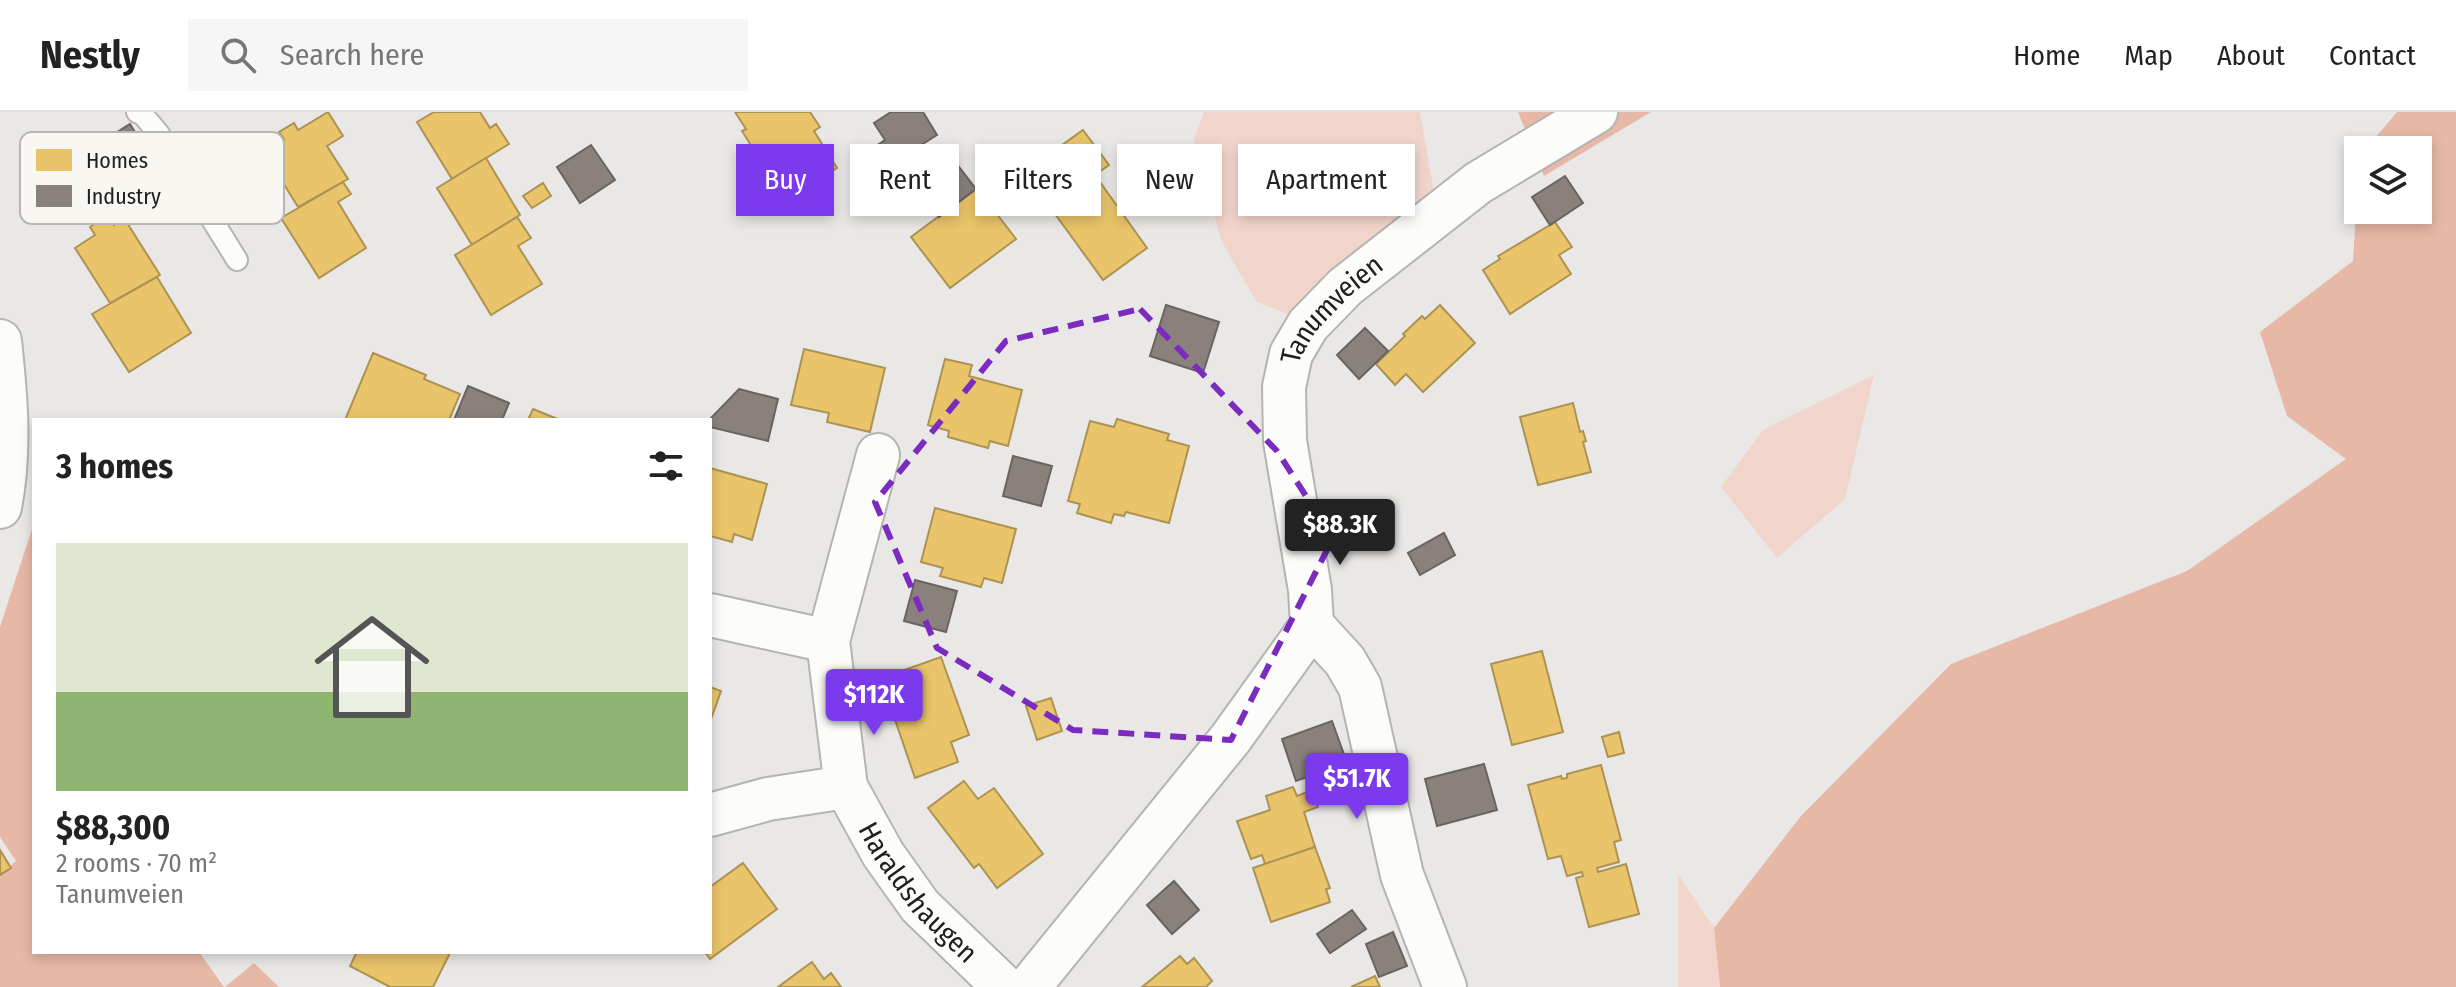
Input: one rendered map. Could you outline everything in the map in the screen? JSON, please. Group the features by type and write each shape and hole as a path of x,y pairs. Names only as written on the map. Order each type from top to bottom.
{"street":[{"name":"Tanumveien","path":"1312,625 1310,590 1285,441 1284,387 1291,354 1308,325 1345,287 1478,183 1596,112"},
{"path":"0,341 6,408 5,480 0,507"},
{"name":"Haraldshaugen","path":"878,455 828,641 846,787 883,854 920,906 1004,987"},
{"path":"712,615 828,641"},
{"path":"1029,987 1231,738 1312,625 1345,661 1360,687 1402,875 1445,987"},
{"name":"Haraldshaugen","path":"712,814 768,799 846,787"}],"lane":[{"path":"137,112 157,132"},
{"path":"215,224 237,260"}],"highlighted area":[{"path":"1140,309 1277,451 1333,538 1231,740 1073,730 937,648 875,502 1006,341"}],"shaded area":[{"path":"1204,112 1420,112 1435,198 1345,287 1289,315 1256,301 1221,240 1215,216 1222,216 1222,144 1195,144 1194,139"},
{"path":"1518,112 1651,112 1544,176"},
{"path":"2397,112 2456,112 2456,987 1720,987 1714,928 1801,816 1951,664 2187,571 2346,459 2287,416 2260,332 2353,261 2355,224 2432,224 2432,136 2377,136"},
{"path":"1874,375 1845,499 1777,558 1721,487 1763,430"},
{"path":"32,529 32,954 200,954 224,987 0,987 0,874 16,861 0,837 0,627"},
{"path":"1678,874 1714,928 1720,987 1678,987"},
{"path":"254,963 279,987 225,987"}],"building: Homes":[{"path":"328,112 343,136 327,146 348,179 298,207 284,184 284,132 279,132 294,123 298,130"},
{"path":"434,112 480,112 490,128 496,124 509,144 452,179 417,122"},
{"path":"735,112 810,112 820,127 814,131 822,144 750,144 742,131 746,129"},
{"path":"1083,130 1093,144 1064,144"},
{"path":"1101,154 1109,165 1101,171"},
{"path":"486,158 520,215 472,245 437,188"},
{"path":"343,182 351,194 338,202 366,248 319,278 284,223 284,216"},
{"path":"543,183 551,196 532,208 523,196"},
{"path":"1101,183 1117,206 1117,216 1124,216 1147,248 1103,280 1057,216 1101,216"},
{"path":"975,189 975,216 998,216 1016,239 950,288 911,237 939,216 959,216 959,201"},
{"path":"517,217 531,238 518,246 542,284 491,315 455,255"},
{"path":"1555,222 1572,247 1559,255 1571,274 1510,314 1483,270 1500,259 1498,256"},
{"path":"95,224 128,224 160,275 110,303 75,248 95,235 90,227"},
{"path":"157,277 191,333 129,372 92,314"},
{"path":"1440,305 1475,343 1423,392 1406,374 1395,385 1376,364 1422,316 1425,319"},
{"path":"804,349 885,368 870,432 827,422 829,413 791,405"},
{"path":"373,353 426,375 424,379 460,394 450,418 346,418"},
{"path":"945,359 972,365 969,376 1022,390 1008,446 990,441 988,448 948,437 949,431 928,425"},
{"path":"1573,403 1580,432 1583,431 1586,441 1583,442 1591,472 1538,485 1520,417"},
{"path":"533,409 555,418 529,418"},
{"path":"1117,419 1169,434 1167,440 1189,446 1169,523 1126,512 1124,516 1114,514 1111,523 1077,513 1080,504 1068,501 1090,421 1114,427"},
{"path":"712,469 767,484 752,540 734,534 732,542 712,537"},
{"path":"935,508 1016,529 1002,583 984,578 981,587 940,576 943,568 921,562"},
{"path":"1542,651 1563,732 1512,745 1491,664"},
{"path":"941,657 969,735 951,742 958,762 915,778 891,708 898,706 887,676"},
{"path":"712,688 721,691 712,716"},
{"path":"1051,698 1062,731 1037,740 1026,706"},
{"path":"1619,732 1624,753 1608,757 1602,737"},
{"path":"1601,765 1621,840 1614,842 1619,862 1597,868 1598,872 1626,864 1639,914 1589,927 1576,878 1583,876 1582,872 1567,876 1561,856 1548,859 1528,785 1561,776 1562,779 1567,778 1567,774"},
{"path":"964,781 978,799 994,788 1043,854 997,888 979,864 974,868 928,808"},
{"path":"1293,787 1297,796 1312,790 1318,807 1304,812 1315,847 1265,864 1262,855 1251,859 1237,821 1270,810 1266,796"},
{"path":"1315,847 1330,888 1326,889 1330,902 1271,922 1253,868"},
{"path":"0,850 11,868 0,875"},
{"path":"743,863 777,909 710,959 706,954 712,954 712,886"},
{"path":"356,954 450,954 433,987 390,987 350,966"},
{"path":"1180,956 1187,964 1194,958 1212,981 1206,987 1142,987"},
{"path":"812,962 824,979 831,973 841,987 778,987"},
{"path":"1375,976 1380,987 1351,987"}],"building: Industry":[{"path":"891,112 923,112 937,135 923,144 879,144 885,140 874,123"},
{"path":"130,124 135,132 117,132"},
{"path":"591,145 615,180 580,203 557,167"},
{"path":"959,167 975,188 959,202"},
{"path":"1565,176 1583,203 1550,225 1532,197"},
{"path":"1166,305 1219,322 1203,373 1150,356"},
{"path":"1365,328 1388,351 1359,379 1337,355"},
{"path":"468,386 509,403 503,418 455,418"},
{"path":"739,389 778,399 768,441 712,427 711,418"},
{"path":"1013,456 1052,466 1041,506 1003,496"},
{"path":"1444,533 1455,555 1420,575 1408,553"},
{"path":"915,580 957,591 946,632 904,621"},
{"path":"1332,721 1347,763 1296,781 1282,739"},
{"path":"1484,764 1497,810 1437,826 1425,779"},
{"path":"1174,881 1199,910 1172,934 1147,905"},
{"path":"1352,910 1366,929 1330,953 1317,934"},
{"path":"1393,932 1407,966 1379,977 1366,944"}]}
